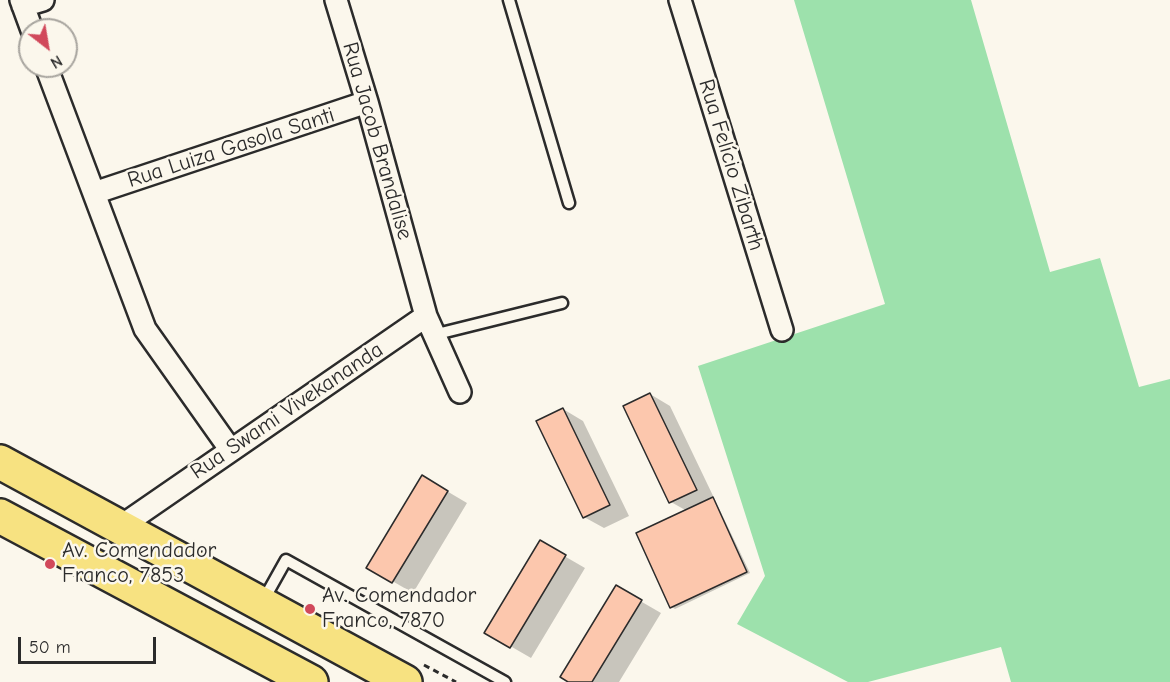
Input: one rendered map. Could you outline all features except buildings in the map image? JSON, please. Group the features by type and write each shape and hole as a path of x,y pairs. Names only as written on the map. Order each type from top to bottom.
{"highway":[{"path":"0,462 405,682"},
{"path":"0,516 311,682"}],"street":[{"name":"Rua Jacob Brandalise","path":"336,0 429,325"},
{"name":"Rua Felício Zibarth","path":"680,0 782,330"},
{"path":"29,2 31,18"},
{"path":"51,78 146,329 230,449"},
{"name":"Rua Luiza Gasola Santi","path":"94,193 367,102"},
{"path":"429,325 460,392"},
{"name":"Rua Swami Vivekananda","path":"120,527 230,449 429,325"}],"lane":[{"path":"509,0 569,203"},
{"path":"429,325 562,303"},
{"path":"261,604 286,561 505,682"}],"green space":[{"path":"794,0 971,0 1050,272 1100,258 1139,387 1170,379 1170,682 1011,682 1001,647 868,682 848,682 737,624 765,576 698,366 885,304"}],"place":[{"name":"Av. Comendador Franco, 7853","path":"50,564"},
{"name":"Av. Comendador Franco, 7870","path":"310,609"}]}
